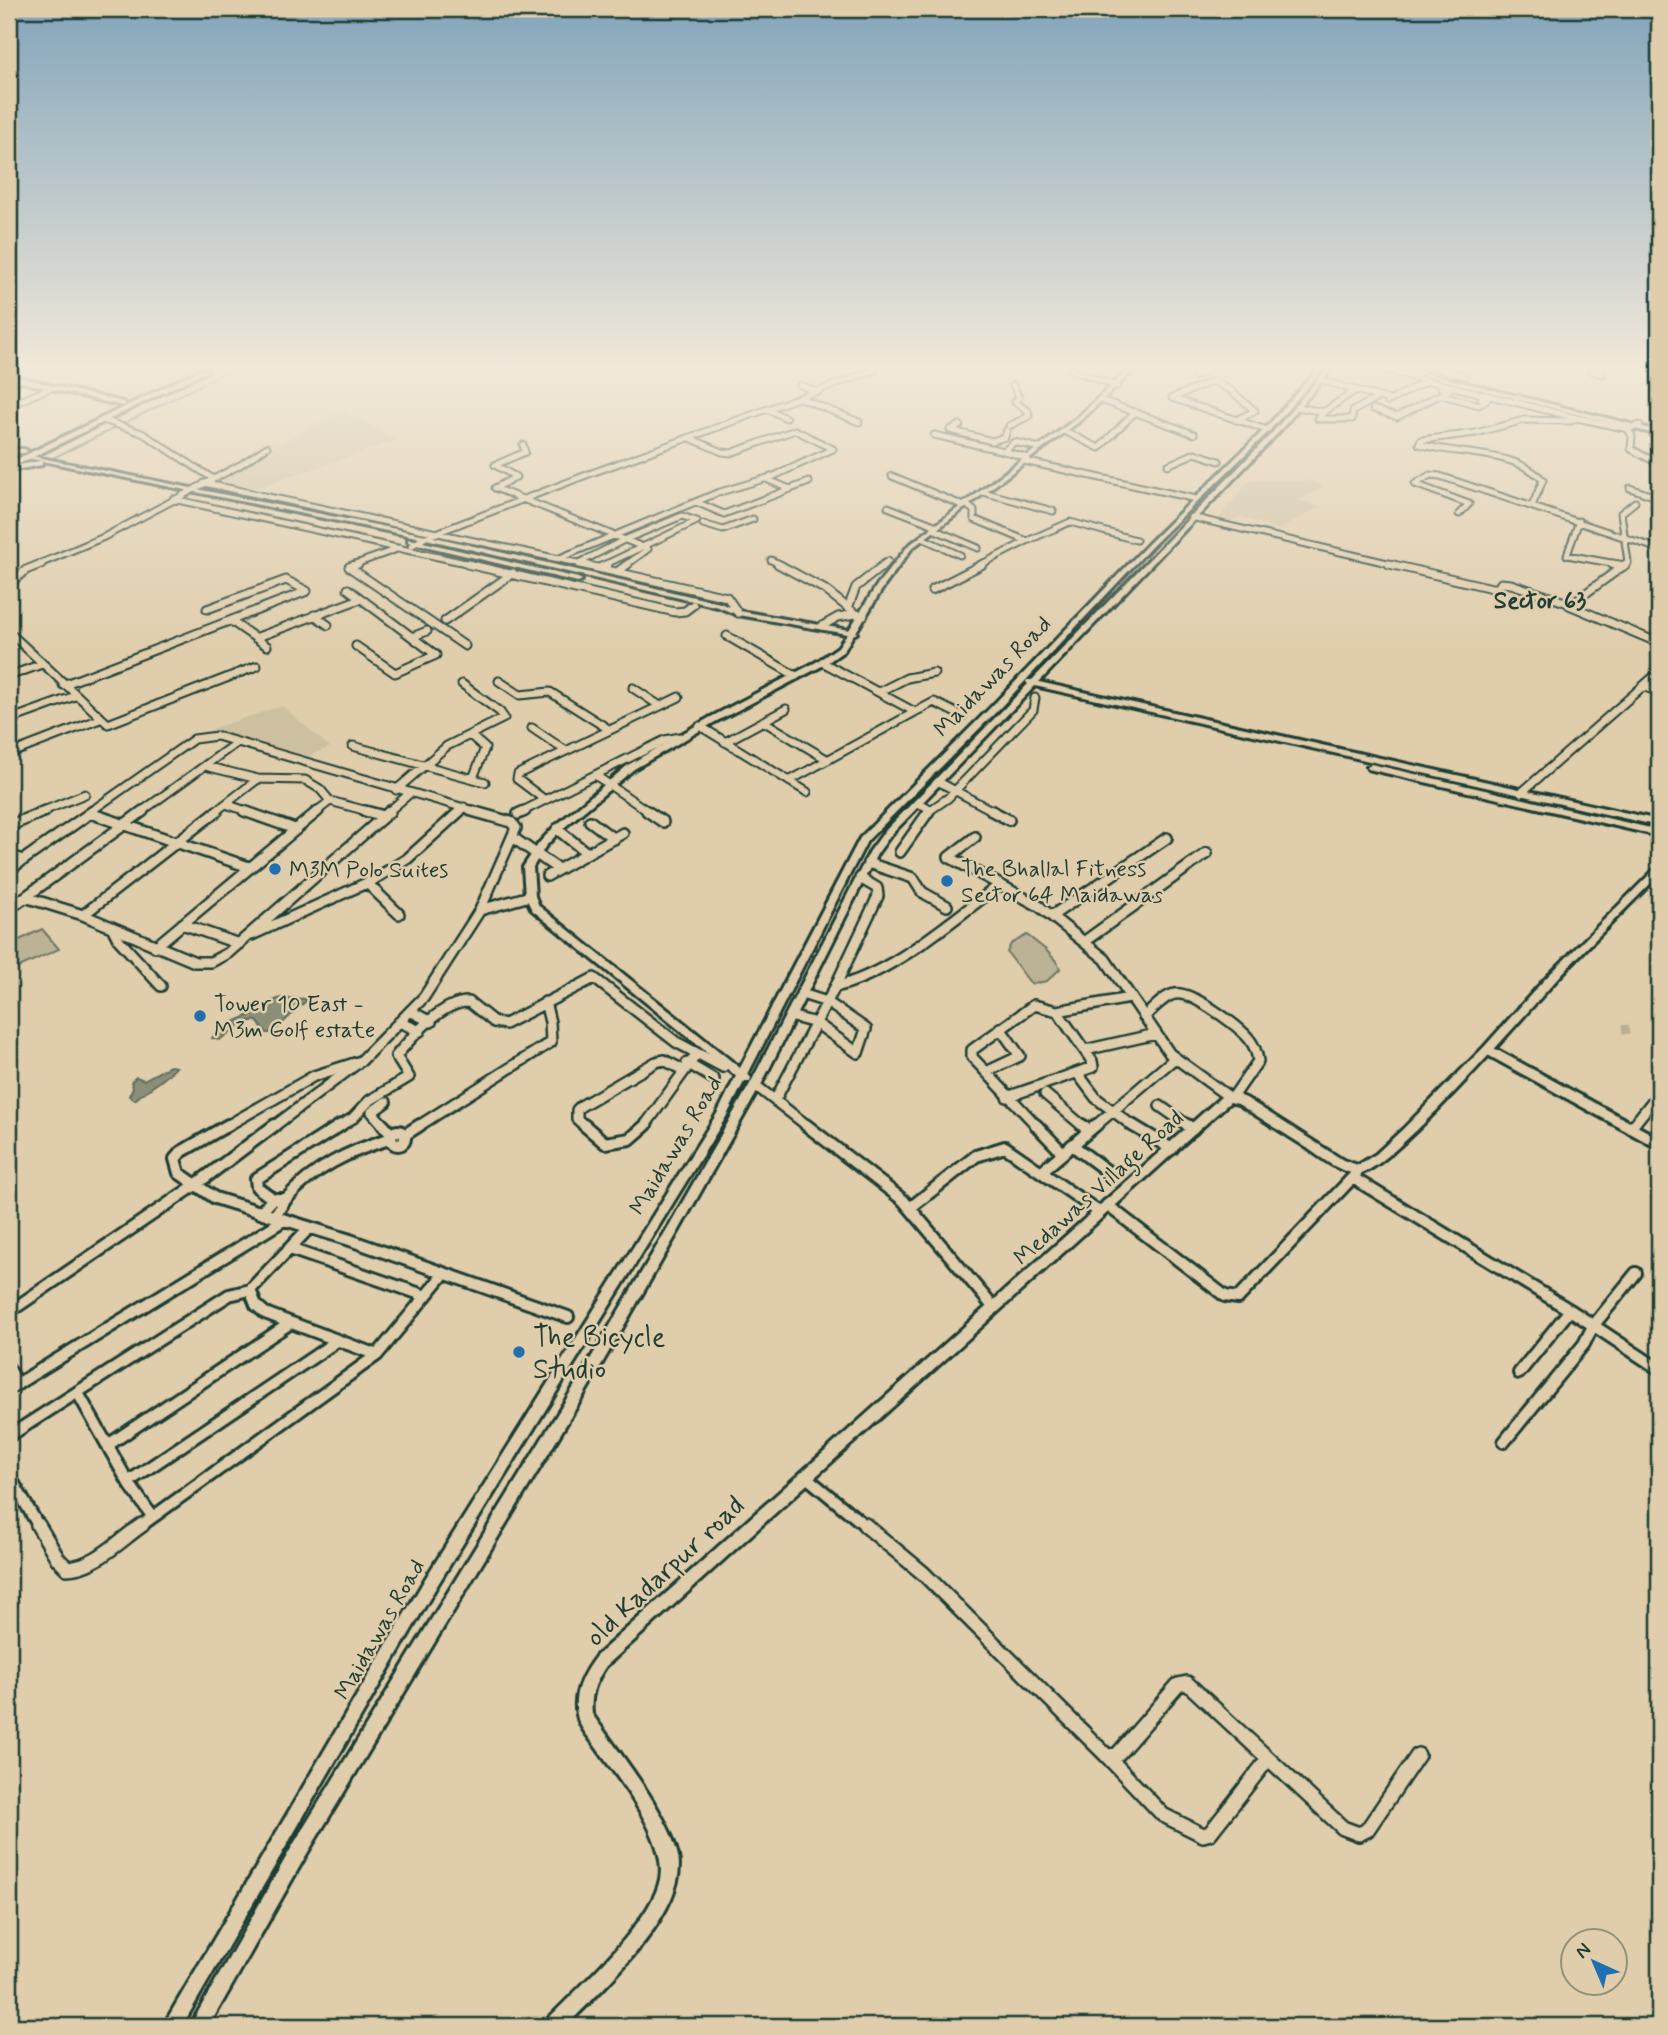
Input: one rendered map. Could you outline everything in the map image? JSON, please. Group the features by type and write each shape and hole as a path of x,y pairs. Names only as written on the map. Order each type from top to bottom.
{"main road":[{"path":"1488,1050 1659,1144"}],"street":[{"path":"48,465 417,542 693,605 725,609"},
{"path":"73,465 426,537 504,563 516,574 675,612 685,611 693,605"},
{"path":"192,465 212,478"},
{"path":"9,584 26,570 96,541 240,465"},
{"path":"495,465 516,477 495,488 645,547"},
{"path":"465,646 349,567 613,465"},
{"path":"547,566 696,502 799,465"},
{"path":"995,1308 903,1200 749,1081 535,908 530,896 528,867 536,853 557,829 631,767 680,737 822,662 841,649 853,633 860,615 910,547 1019,465"},
{"path":"1048,465 1196,499"},
{"name":"Maidawas Road","path":"172,2026 430,1584 668,1203 790,1016 860,878 887,834 1041,685 1237,465"},
{"name":"Maidawas Road","path":"200,2026 299,1851 580,1389 749,1081 863,840 1196,499 1238,465"},
{"path":"1518,465 1538,473 1543,480 1532,506"},
{"path":"892,475 965,505 974,511 974,519 1027,541"},
{"path":"1459,514 1469,504 1415,484 1436,475 1659,549"},
{"path":"766,479 790,489"},
{"path":"696,502 724,514 809,482"},
{"path":"204,483 515,548 727,597 738,612"},
{"path":"1630,488 1659,498"},
{"path":"983,492 1053,511"},
{"path":"259,503 271,496"},
{"path":"173,499 403,548 504,563 547,566 738,612 853,633"},
{"path":"1568,604 1576,603 1625,566 1629,559 1621,513 1635,502"},
{"path":"307,513 316,506"},
{"path":"888,507 978,548"},
{"path":"579,563 624,540 682,516 723,530 753,519"},
{"path":"1191,517 1492,588 1498,588 1501,583 1511,584 1568,604 1659,643"},
{"path":"1579,521 1567,555 1625,566"},
{"path":"598,568 700,522"},
{"path":"932,590 1070,522 1136,540"},
{"path":"922,538 960,555"},
{"path":"617,572 645,547"},
{"path":"504,563 515,548"},
{"path":"771,560 824,589 860,615"},
{"path":"848,608 856,587 888,561"},
{"path":"445,621 516,574 535,571"},
{"path":"63,685 307,592 286,580 207,609"},
{"path":"348,589 436,657 398,673 388,670 356,646"},
{"path":"255,638 360,599"},
{"path":"314,615 328,625"},
{"path":"822,626 838,617 860,615"},
{"path":"231,621 267,646"},
{"path":"412,637 427,631"},
{"path":"11,634 105,723 112,723 257,666"},
{"path":"727,636 796,676"},
{"path":"9,646 19,642"},
{"path":"822,662 915,712"},
{"path":"9,676 41,664"},
{"path":"879,692 906,678 934,673"},
{"path":"1521,793 1658,673"},
{"path":"1022,680 1659,824"},
{"path":"499,681 520,695 550,692 610,730"},
{"path":"396,790 447,747 505,716 462,684"},
{"path":"1041,685 1054,692 1148,715 1659,833"},
{"path":"1643,686 1659,692"},
{"path":"633,688 660,706"},
{"path":"9,720 75,696"},
{"path":"545,800 516,777 522,771 679,697"},
{"path":"900,852 929,811 955,791 1033,710 1035,698"},
{"path":"789,781 934,702 962,716"},
{"path":"725,742 786,709"},
{"path":"9,754 100,719"},
{"path":"763,722 828,760"},
{"path":"700,726 807,792"},
{"path":"532,728 565,751"},
{"path":"470,735 485,748 473,778"},
{"path":"9,870 194,739 212,736 409,794 464,807 511,822 516,828 480,910 443,972 410,1011 361,1061 194,1186 9,1312"},
{"path":"518,814 665,740 680,737"},
{"path":"9,909 236,743"},
{"path":"354,746 485,782"},
{"path":"205,766 258,779 306,780 320,789 330,801 384,816"},
{"path":"306,780 320,768"},
{"path":"595,775 663,822"},
{"path":"83,915 258,779"},
{"path":"939,782 1009,820"},
{"path":"9,826 85,794"},
{"path":"25,897 83,915 155,947 202,963 218,959 239,944 409,794"},
{"path":"155,947 330,801"},
{"path":"917,803 927,807 929,811"},
{"path":"226,804 295,829"},
{"path":"247,937 367,883 407,859 464,807"},
{"path":"90,813 249,867"},
{"path":"590,821 614,838"},
{"path":"557,829 587,853"},
{"path":"547,876 624,833"},
{"path":"512,836 558,869"},
{"path":"975,837 949,857 1053,915 1085,941 1105,959 1130,998 1175,1058 1231,1097 1339,1163 1659,1369"},
{"path":"1053,915 1167,838"},
{"path":"1085,941 1208,853"},
{"path":"9,855 23,860"},
{"path":"868,863 913,878 922,892 947,906"},
{"path":"910,1208 976,1156 1005,1147 1103,1208 1225,1296 1238,1298 1356,1174 1380,1157 1407,1132 1488,1050 1548,982 1659,870"},
{"path":"775,1100 835,987 879,892 860,878"},
{"path":"367,883 399,914"},
{"path":"835,987 851,986 878,970 1000,885"},
{"path":"480,910 530,896"},
{"path":"182,924 239,944"},
{"path":"113,929 118,939 161,986"},
{"path":"273,1199 257,1187 256,1180 270,1168 353,1118 369,1101 409,1077 396,1056 431,1021 466,1001 496,1023 505,1024 582,982 596,978 696,1055 723,1067"},
{"path":"1144,1017 1172,994 1179,993 1242,1030 1255,1045 1258,1061 1231,1097"},
{"path":"790,1016 816,1023 858,1052 866,1029 827,1002 802,994"},
{"path":"1063,1153 1007,1097 970,1054 981,1041 1034,1005 1057,1011 1130,998"},
{"path":"11,1379 279,1218 286,1199 310,1177 347,1154 399,1131 406,1134 551,1042 553,1038 548,1023 551,1011 545,1002"},
{"path":"410,1011 431,1021"},
{"path":"1007,1097 1093,1067 1085,1050 1057,1011"},
{"path":"399,1022 420,1031"},
{"path":"986,1072 1020,1056 1000,1028"},
{"path":"1085,1050 1156,1034"},
{"path":"696,1055 684,1066 677,1081 630,1139 605,1143 577,1119 581,1107 656,1062 664,1060 684,1066 713,1079"},
{"path":"1042,1171 1175,1058"},
{"path":"361,1061 314,1076 181,1152 175,1159 179,1173 194,1186 215,1198 351,1240 443,1275 568,1317"},
{"path":"1078,1074 1085,1087 1112,1112 1172,1149"},
{"path":"1631,1128 1659,1093"},
{"path":"1045,1094 1088,1131"},
{"name":"Medawas Village Road","path":"995,1308 1103,1208 1231,1097"},
{"path":"386,1102 372,1112 390,1136"},
{"path":"1160,1106 1194,1129"},
{"path":"1072,1145 1111,1174"},
{"path":"260,1213 273,1199 281,1196 286,1199"},
{"path":"9,1436 229,1295 250,1290 309,1228"},
{"path":"290,1249 426,1296"},
{"path":"1504,1442 1584,1344 1593,1326 1636,1273"},
{"path":"9,1475 58,1559 67,1568 78,1568 89,1563 377,1355 443,1275"},
{"path":"250,1290 256,1305 265,1313 377,1355"},
{"name":"old Kadarpur road","path":"554,2026 630,1946 669,1888 671,1860 661,1832 585,1717 582,1700 587,1679 601,1661 995,1308"},
{"path":"1519,1373 1570,1310"},
{"path":"108,1445 289,1324"},
{"path":"128,1482 338,1341"},
{"path":"78,1393 128,1482 152,1516"},
{"path":"805,1476 923,1573 1163,1815 1203,1835 1210,1833 1268,1759"},
{"path":"1107,1756 1112,1758 1117,1755 1178,1685 1187,1684 1343,1828 1359,1834 1367,1830 1419,1755"}],"shaded area":[{"path":"237,465 325,465 242,493 215,476"},
{"path":"1250,480 1312,481 1325,486 1300,500 1319,507 1278,530 1240,516 1226,524 1217,520"},
{"path":"282,706 330,747 309,756 211,729"},
{"path":"42,929 59,949 17,968 9,958 9,945"},
{"path":"1027,935 1057,962 1060,969 1047,981 1031,984 1007,952 1011,944"},
{"path":"281,998 308,999 272,1033 267,1033 257,1021 251,1021 241,1024 219,1040 212,1038 227,1026"},
{"path":"170,1066 176,1067 135,1100 129,1096 133,1088 131,1082 136,1077 144,1080"}],"tunnel":[{"path":"1622,1030 1629,1029"}],"place":[{"name":"M3M Polo Suites","path":"275,869"},
{"name":"The Bhallal Fitness Sector 64 Maidawas","path":"947,881"},
{"name":"Tower 10 East - M3m Golf estate","path":"200,1016"},
{"name":"The Bicycle Studio","path":"519,1352"}],"district":[{"name":"Sector 63","path":"1540,600"}]}
